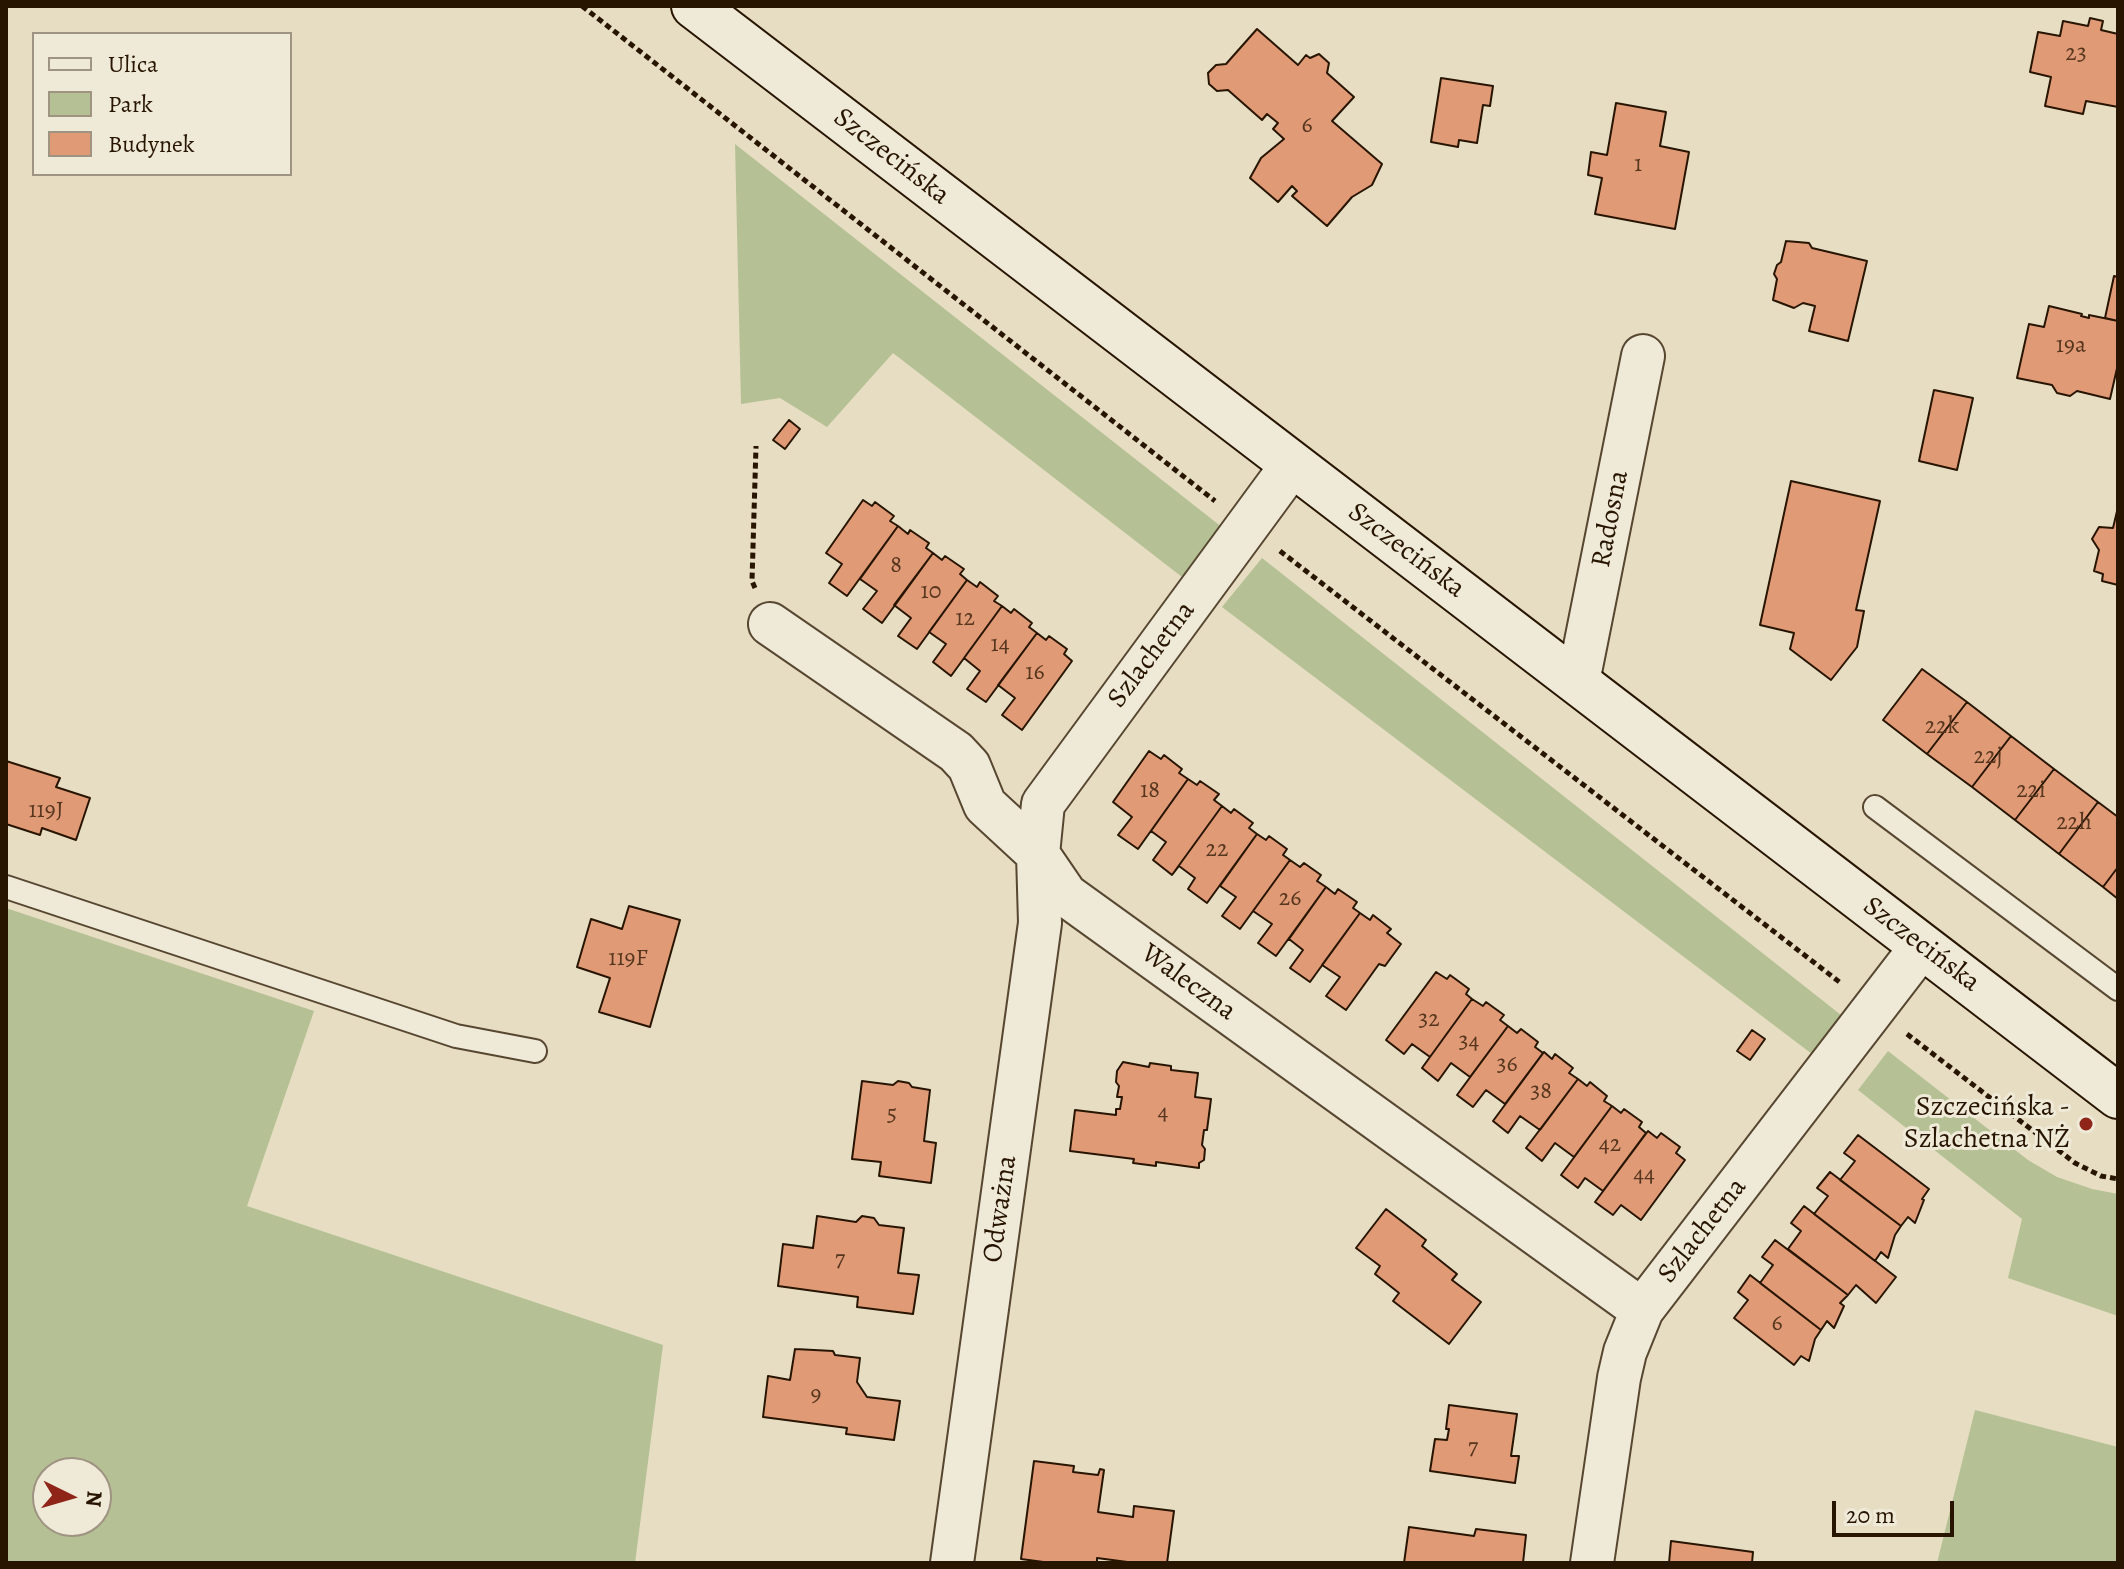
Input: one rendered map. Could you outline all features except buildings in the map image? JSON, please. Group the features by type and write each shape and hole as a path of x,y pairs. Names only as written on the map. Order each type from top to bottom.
{"main road":[{"name":"Szczecińska","path":"714,12 1292,465 2118,1096"}],"street":[{"name":"Radosna","path":"1578,682 1643,356"},
{"name":"Szlachetna","path":"1038,854 1043,804 1292,465"},
{"name":"Waleczna","path":"770,624 956,752 969,766 985,805 1038,854 1066,895 1642,1310"},
{"name":"Odważna","path":"952,1563 1040,923 1038,854"},
{"name":"Szlachetna","path":"1592,1563 1619,1378 1625,1352 1642,1310 1922,946"}],"lane":[{"path":"1875,807 2118,989"},
{"path":"6,887 456,1036 535,1051"}],"path":[{"path":"582,6 1247,526 2075,1163 2101,1176 2118,1179"},
{"path":"756,446 752,581 770,624"}],"green space":[{"path":"735,144 1223,528 1182,577 893,353 827,427 780,398 741,404"},
{"path":"1262,558 1841,1015 1812,1054 1222,607"},
{"path":"6,908 314,1011 247,1206 663,1345 635,1563 6,1563"},
{"path":"1888,1051 2028,1160 2057,1177 2118,1194 2118,1316 2008,1278 2022,1219 1858,1090"},
{"path":"1975,1410 2118,1447 2118,1563 1937,1563"}],"place":[{"name":"Szczecińska - Szlachetna NŻ","path":"2086,1124"}]}
